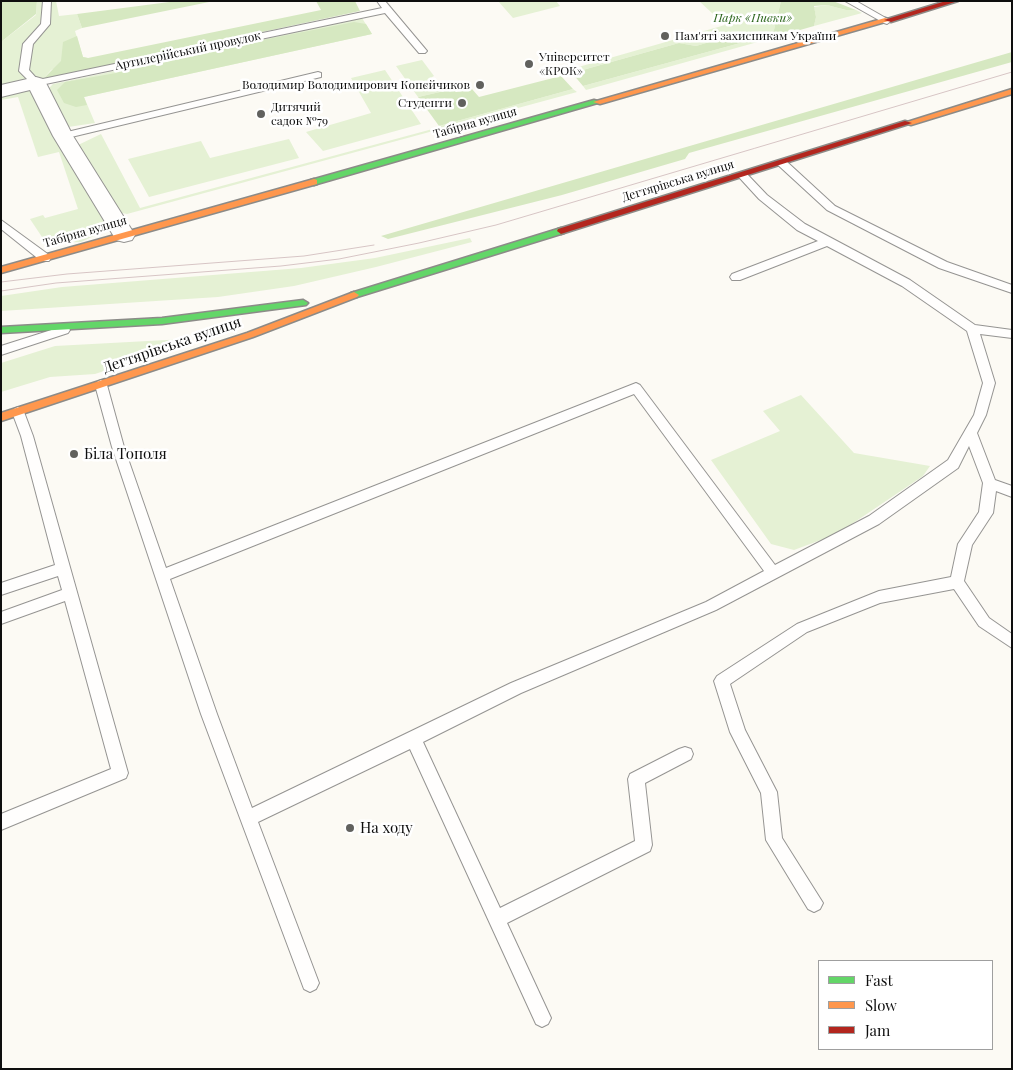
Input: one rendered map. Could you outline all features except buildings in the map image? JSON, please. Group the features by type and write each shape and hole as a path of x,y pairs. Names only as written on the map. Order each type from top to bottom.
{"main road":[{"name":"Табірна вулиця","path":"1,270 955,1"},
{"name":"Дегтярівська вулиця","path":"1,417 250,335 351,296 1012,91"},
{"name":"Дегтярівська вулиця","path":"1,330 162,321 351,296"}],"street":[{"name":"Артилерійський провулок","path":"1,90 36,83"},
{"path":"36,83 63,136 124,235"}],"lane":[{"path":"36,83 24,71 28,44 45,24 47,1"},
{"path":"380,1 422,51"},
{"path":"849,1 861,3 886,22"},
{"name":"Артилерійський провулок","path":"36,83 339,18 386,10"},
{"path":"63,136 318,75"},
{"path":"782,163 831,208 852,220 943,265 1012,289"},
{"path":"742,175 775,207 800,226 906,283 972,329 1012,334"},
{"path":"1,223 45,258"},
{"path":"736,277 828,241"},
{"path":"1,351 72,327"},
{"path":"248,818 516,688 711,606 874,520 953,464 980,415 989,383 972,329"},
{"path":"101,385 118,447 209,714 310,983"},
{"path":"162,576 636,388 773,573"},
{"path":"1,822 120,773 62,569 27,436 18,412"},
{"path":"970,432 990,483 986,513 965,544 957,582 984,622 1012,642"},
{"path":"990,483 1012,492"},
{"path":"1,590 62,569"},
{"path":"814,903 774,840 769,792 738,732 722,681 802,628 880,597 957,582"},
{"path":"1,618 70,593"},
{"path":"414,739 542,1018"},
{"path":"496,918 644,845 636,779 685,754"}],"green space":[{"path":"1,1 37,1 36,14 1,42"},
{"path":"37,1 56,1 59,16 77,14 82,28 75,31 83,57 88,58 51,70 43,79 1,87 1,42 36,15"},
{"path":"177,1 214,1 82,28 77,14"},
{"path":"316,1 355,1 360,11 43,79 61,61 63,42 77,36 83,57 88,58 321,10"},
{"path":"498,1 556,1 560,6 513,18"},
{"name":"Парк «Нивки»","path":"699,1 781,1 772,38 586,90 583,86 744,42 731,31 718,35 716,40 696,46 679,43 572,73 568,70 725,25"},
{"path":"781,1 833,1 856,10 846,10 827,5 814,6 816,17 814,26 772,38"},
{"path":"827,5 846,10 856,10 862,13 814,26 816,17 814,7"},
{"path":"362,18 372,34 84,97 95,123 68,127 46,91 53,84"},
{"path":"354,22 366,24 372,34 84,97 87,105 76,107 64,103 57,90 65,82 116,73 166,59"},
{"path":"731,31 744,42 583,86 572,73 679,43 696,46 716,40 718,35"},
{"path":"1012,52 1012,62 689,153 685,159 562,195 388,239 381,236"},
{"path":"422,60 434,76 427,80 433,87 448,84 453,89 418,97 396,66"},
{"path":"385,70 421,124 323,151 306,132 371,113 351,78"},
{"path":"561,76 573,89 439,126 418,97 453,89 456,92 472,89 479,97"},
{"path":"33,89 108,225 98,234 81,242 46,243 30,219 43,215 45,218 78,209 59,152 38,157 18,97 1,100 1,94"},
{"path":"573,89 577,92 127,214 122,213 76,146 101,134 140,208"},
{"path":"289,139 299,158 149,197 128,159 201,141 210,158"},
{"path":"470,238 472,242 294,286 218,297 1,311 1,296 62,287 301,268 375,258"},
{"path":"185,339 188,343 95,374 50,377 1,392 1,363 55,346"},
{"path":"801,395 854,453 930,466 923,476 837,534 794,550 771,544 711,460 780,431 763,411"}],"tram line":[{"path":"1,291 56,283 281,266 339,259 419,243 496,225 1012,72"},
{"path":"1,282 67,274 304,256 374,245"}],"traffic: fast":[{"path":"314,182 597,102"},
{"path":"354,295 561,231"},
{"path":"1,330 162,321 303,303"}],"traffic: slow":[{"path":"597,102 888,20"},
{"path":"908,123 1012,91"},
{"path":"1,270 314,182"},
{"path":"1,417 250,335 354,295"}],"traffic: jam":[{"path":"888,20 955,1"},
{"path":"561,231 908,123"}],"place":[{"name":"Пам'яті захисникам України","path":"665,36"},
{"name":"Університет «КРОК»","path":"529,64"},
{"name":"Володимир Володимирович Копєйчиков","path":"480,85"},
{"name":"Студенти","path":"462,103"},
{"name":"Дитячий садок №79","path":"261,114"},
{"name":"Біла Тополя","path":"74,454"},
{"name":"На ходу","path":"350,828"}]}
